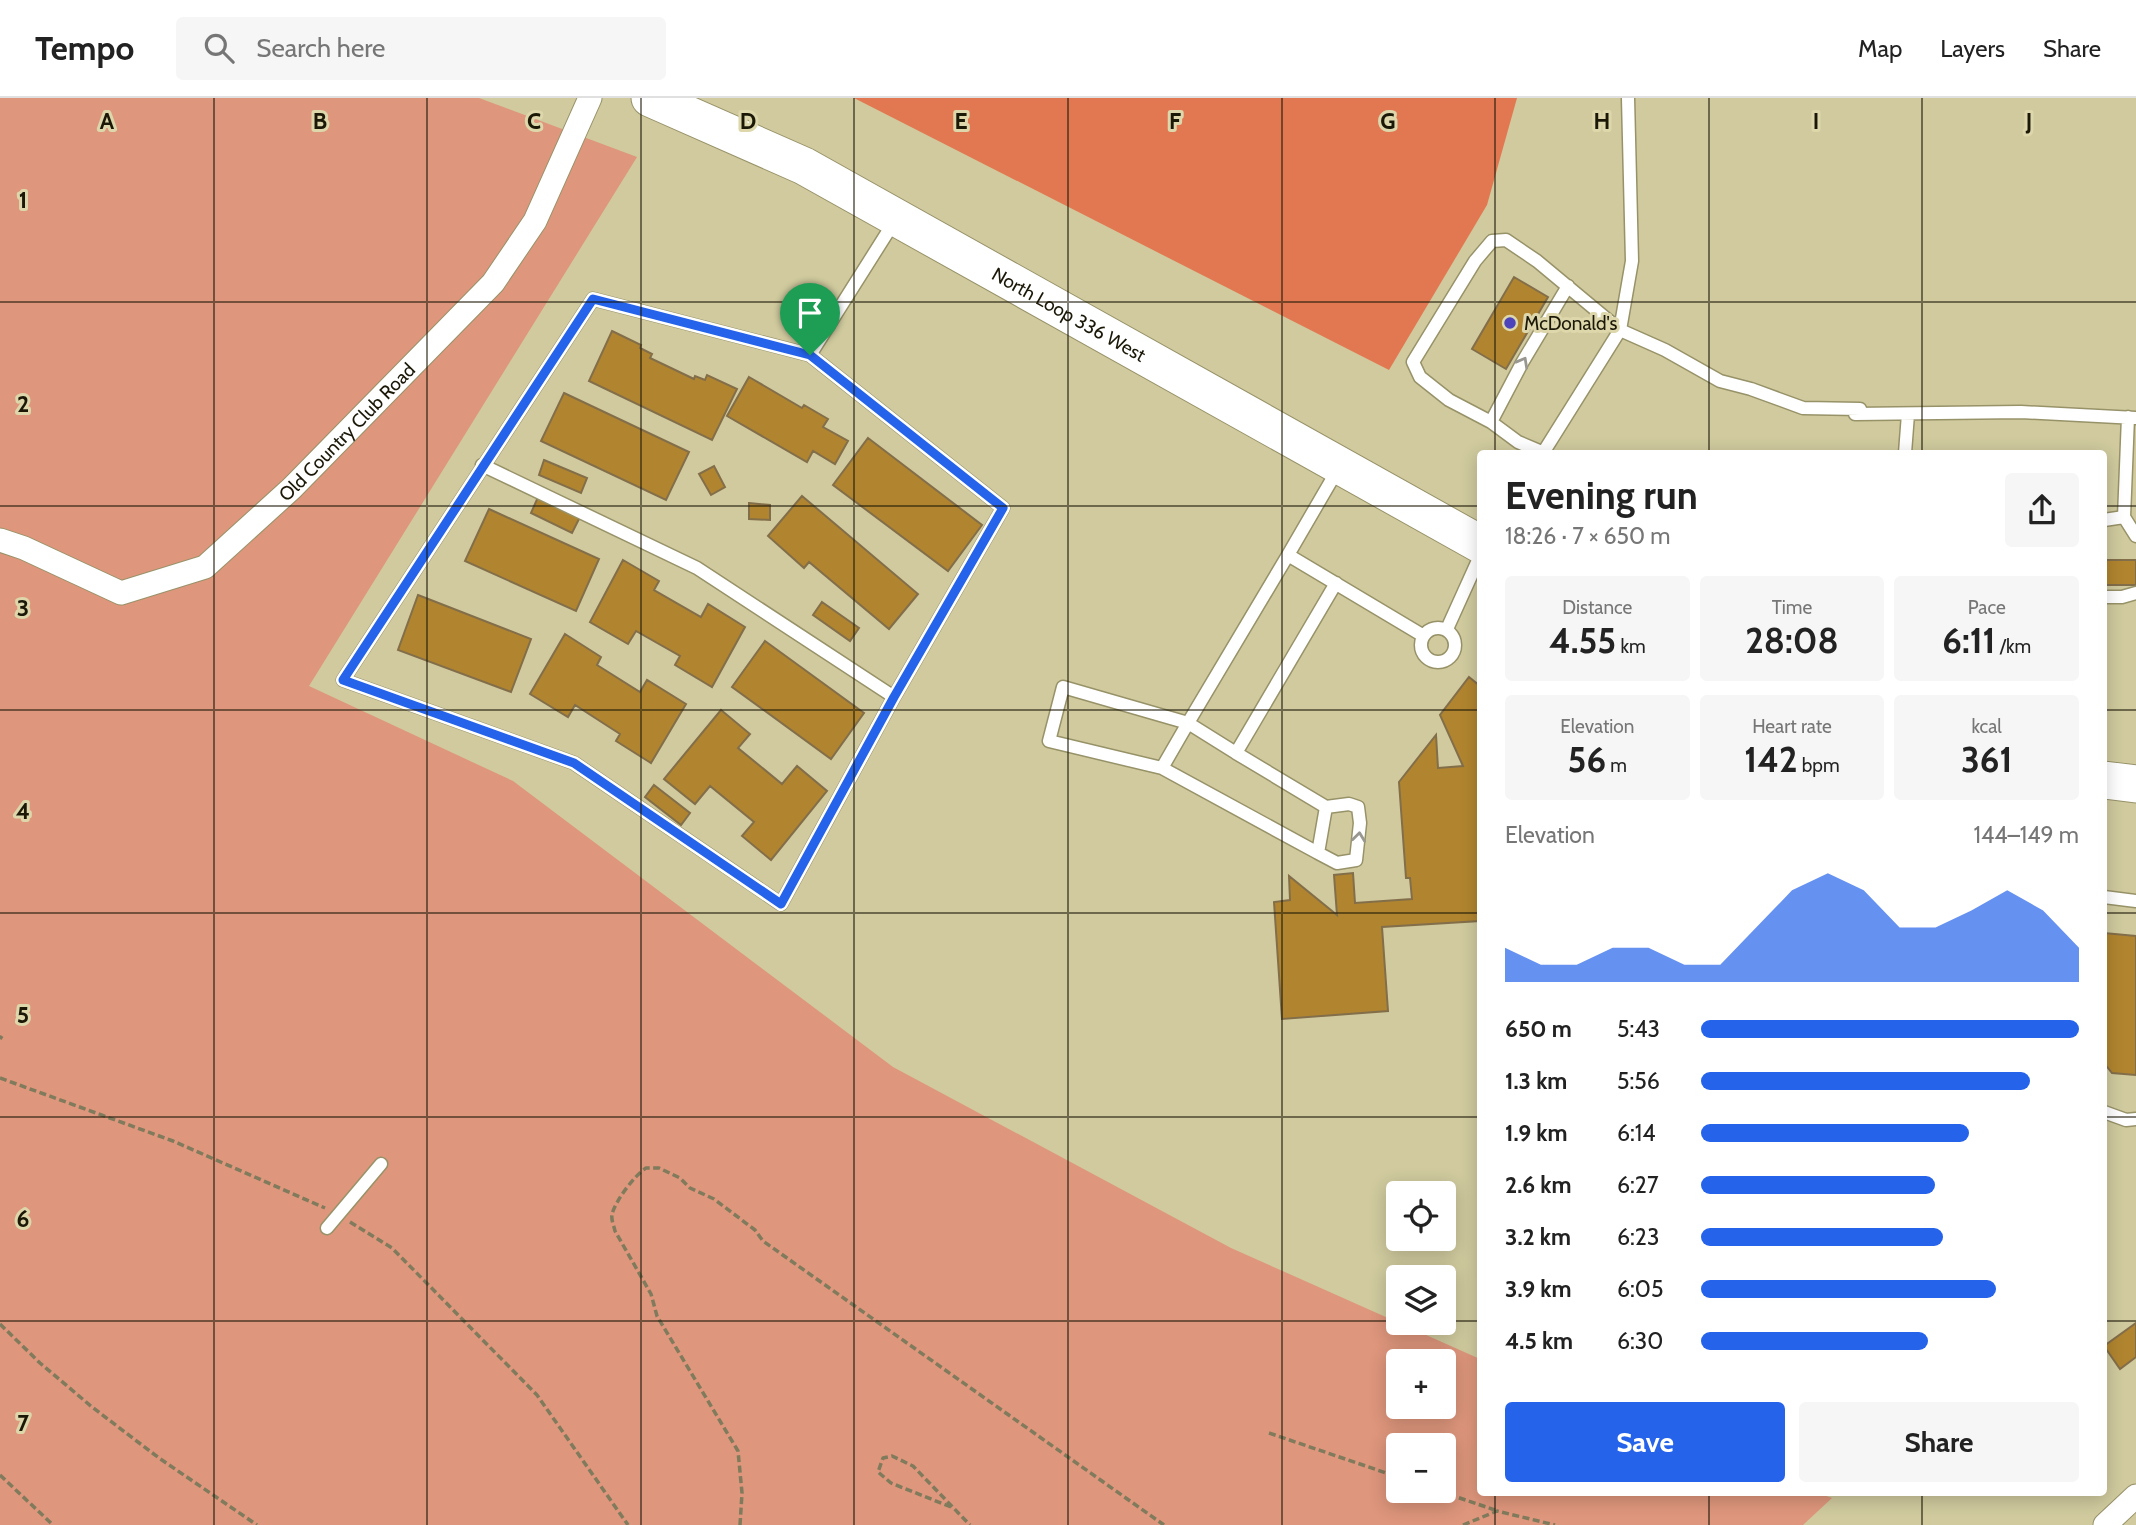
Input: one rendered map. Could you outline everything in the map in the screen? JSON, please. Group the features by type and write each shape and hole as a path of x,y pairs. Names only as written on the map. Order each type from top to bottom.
{"main road":[{"name":"North Loop 336 West","path":"650,98 804,166 1477,542"},
{"path":"2107,780 2136,784"}],"street":[{"name":"Old Country Club Road","path":"0,540 24,548 121,593 205,567 292,488 493,283 535,221 590,98"},
{"path":"2105,1525 2136,1496"}],"lane":[{"path":"1545,450 1620,330 1632,261 1628,98"},
{"path":"810,355 897,216"},
{"path":"1536,450 1448,400 1420,377 1413,362 1475,261 1492,241 1506,240 1537,261 1620,330 1665,350 1720,382 1752,389 1802,408 1860,409 1855,414 2021,412 2132,417 2124,517 2136,536"},
{"path":"1490,422 1568,286"},
{"path":"593,299 810,355 1003,508 894,697 781,904 574,763 343,680 593,299"},
{"path":"1905,450 1908,414"},
{"path":"482,465 697,568 894,697"},
{"path":"1162,768 1340,466"},
{"path":"2107,520 2124,517"},
{"path":"1288,555 1422,635"},
{"path":"1447,629 1477,563"},
{"path":"1236,753 1336,583"},
{"path":"2107,597 2136,593"},
{"path":"1433,627 1447,629 1456,640 1453,654 1442,662 1429,660 1420,649 1422,635 1433,627"},
{"path":"1063,687 1188,723 1326,807 1349,804 1358,807 1360,823 1356,860 1337,863 1162,768 1049,741 1063,687"},
{"path":"1318,853 1326,807"},
{"path":"2107,898 2136,901"},
{"path":"2107,1113 2126,1120 2136,1119"},
{"path":"327,1228 381,1164"}],"path":[{"path":"0,1078 173,1142 338,1214 392,1248 537,1395 628,1525"},
{"path":"740,1525 742,1493 738,1451 657,1316 651,1294 615,1231 612,1220 612,1213 630,1183 646,1168 659,1168 673,1173 690,1188 713,1199 755,1230 762,1241 1164,1525"},
{"path":"0,1324 40,1363 92,1407 159,1458 257,1525"},
{"path":"1269,1433 1386,1473"},
{"path":"951,1507 891,1483 878,1472 883,1458 892,1455 913,1466 970,1525"},
{"path":"0,1475 53,1525"},
{"path":"1456,1497 1497,1511 1555,1525"},
{"path":"1464,1525 1497,1511"}],"shaded area":[{"path":"0,98 479,98 637,157 309,686 513,781 893,1067 1231,1248 1386,1317 1386,1335 1426,1335 1477,1358 1477,1496 1832,1498 1803,1525 0,1525"},
{"path":"854,98 1517,98 1487,205 1389,370"}],"building":[{"name":"McDonald's","path":"1514,277 1548,297 1506,369 1472,349"},
{"path":"612,331 641,345 640,348 652,354 650,358 694,379 695,376 705,380 707,375 737,389 712,440 589,381"},
{"path":"749,377 802,408 804,405 828,419 823,427 848,441 835,464 813,451 807,462 727,416"},
{"path":"564,393 689,452 666,500 541,441"},
{"path":"868,438 982,525 948,571 833,485"},
{"path":"544,460 587,478 581,493 539,475"},
{"path":"714,466 725,487 711,495 699,474"},
{"path":"802,496 918,594 889,629 809,562 804,568 768,536"},
{"path":"538,497 580,517 572,533 531,513"},
{"path":"749,503 770,505 770,520 749,519"},
{"path":"489,509 599,559 576,611 465,561"},
{"path":"623,560 659,581 654,590 701,617 708,604 745,627 712,687 675,665 680,656 636,631 628,644 590,622"},
{"path":"2107,560 2136,560 2136,585 2107,585"},
{"path":"418,595 531,639 511,692 398,650"},
{"path":"822,602 859,628 850,641 813,615"},
{"path":"565,634 601,657 597,665 640,692 647,680 686,704 651,763 616,741 620,734 575,705 568,717 530,694"},
{"path":"765,641 864,713 831,759 732,687"},
{"path":"1469,677 1477,684 1477,921 1382,927 1388,1011 1282,1019 1274,902 1290,900 1289,876 1337,915 1334,875 1353,873 1355,903 1412,899 1410,878 1406,878 1399,782 1436,735 1438,768 1463,766 1440,715"},
{"path":"721,710 750,734 738,748 782,784 797,766 827,791 771,860 742,836 754,822 710,786 695,804 664,779"},
{"path":"654,785 690,813 681,825 645,797"},
{"path":"2107,933 2136,936 2136,1075 2112,1073 2107,1067"},
{"path":"2136,1323 2136,1357 2120,1369 2107,1350 2107,1344"}],"place":[{"name":"McDonald's","path":"1510,323"}],"route":[{"path":"593,299 810,355 1003,508 894,697 781,904 574,763 343,680 593,299"}]}
